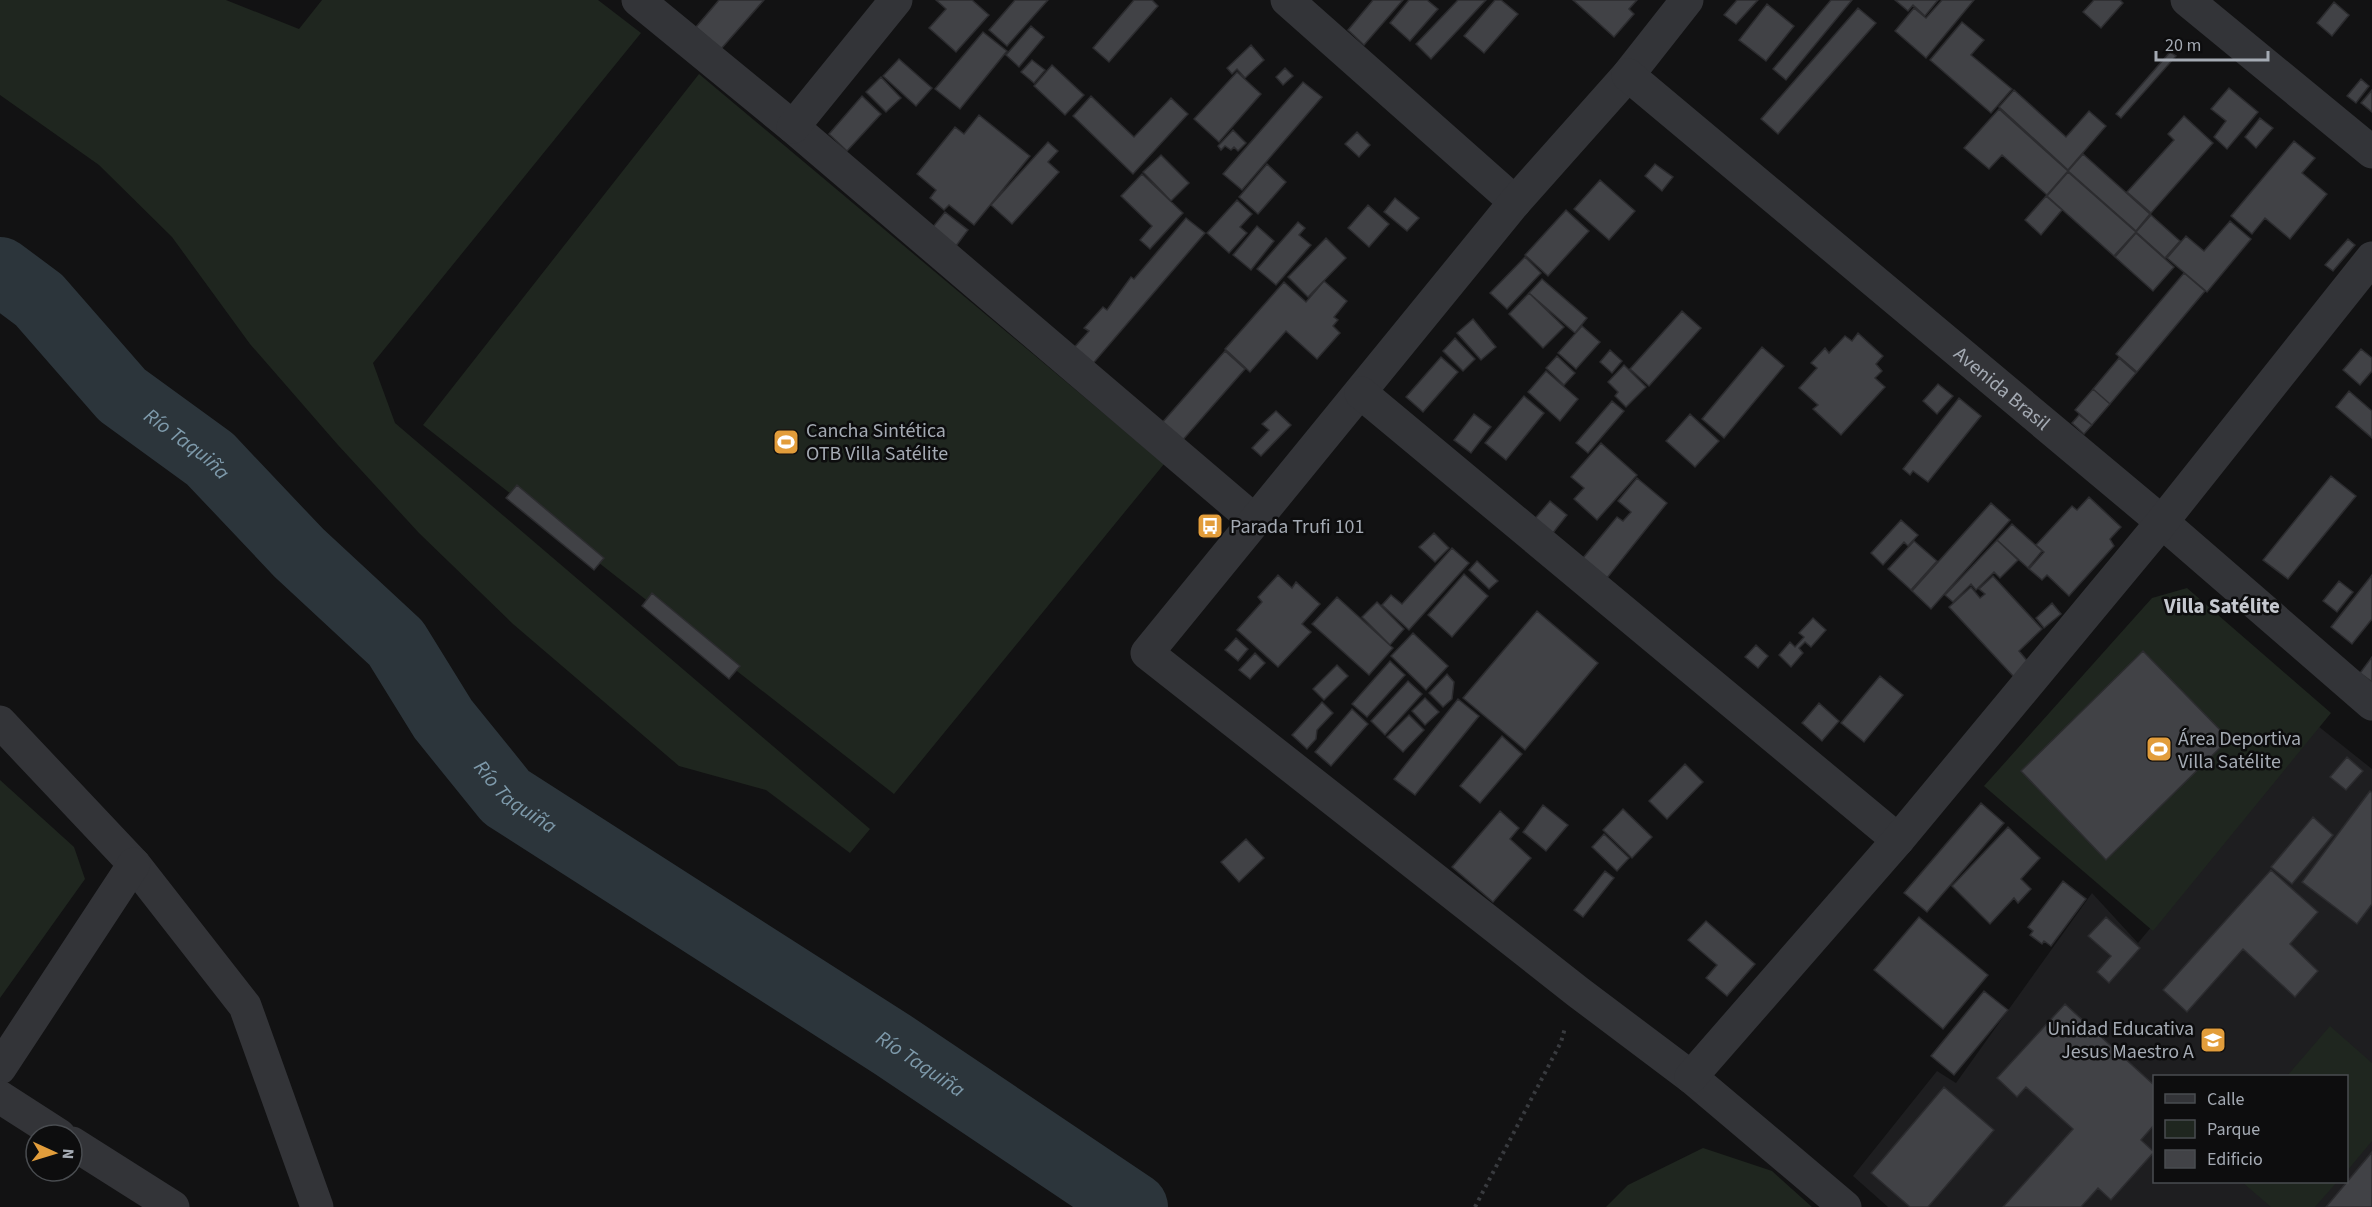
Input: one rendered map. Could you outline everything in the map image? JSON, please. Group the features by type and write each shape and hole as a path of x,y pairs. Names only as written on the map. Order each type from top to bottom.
{"street":[{"path":"638,0 793,127 1254,520"},
{"path":"793,127 896,0"},
{"path":"1287,0 1515,202"},
{"path":"1687,0 1628,75 1515,202 1147,653 1578,992 1691,1077 1845,1207"},
{"path":"2187,0 2372,152"},
{"name":"Avenida Brasil","path":"1628,75 2162,522 2372,704"},
{"path":"1691,1077 1898,840 2162,522 2372,258"},
{"path":"1360,393 1898,840"},
{"path":"0,722 134,864 245,1006 317,1207"},
{"path":"0,1068 134,864"},
{"path":"0,1097 41,1123"},
{"path":"84,1151 173,1207"}],"path":[{"path":"1475,1207 1561,1042 1578,992"}],"shaded area":[{"path":"2318,726 2372,769 2372,1207 1888,1207 1853,1176 1937,1071 1956,1083 2092,893 2138,943"}],"green space":[{"path":"0,0 226,0 299,29 322,0 598,0 641,33 373,363 395,423 870,829 850,853 766,790 679,766 513,624 419,533 250,344 172,237 99,165 0,95"},
{"name":"Cancha Sintética OTB Villa Satélite","path":"699,74 1164,464 894,794 423,425"},
{"name":"Área Deportiva Villa Satélite","path":"2187,588 2331,713 2153,931 1984,786 2152,598"},
{"path":"0,780 74,847 85,879 0,998"},
{"path":"2330,1026 2372,1063 2372,1141 2348,1170 2348,1075 2288,1075"},
{"path":"1703,1148 1772,1171 1812,1207 1606,1207 1628,1185"},
{"path":"2243,1183 2336,1183 2315,1207 2271,1207"}],"building":[{"path":"719,0 764,0 721,49 696,27"},
{"path":"936,0 972,0 989,15 956,52 929,28 946,9"},
{"path":"1015,0 1048,0 1007,46 989,30"},
{"path":"1134,0 1152,0 1158,6 1109,62 1093,48"},
{"path":"1373,0 1403,0 1364,45 1348,30"},
{"path":"1409,0 1427,0 1438,9 1410,41 1390,23"},
{"path":"1458,0 1486,0 1431,59 1416,44"},
{"path":"1495,0 1501,0 1518,14 1484,53 1464,36"},
{"path":"1573,0 1637,0 1629,9 1634,14 1614,37"},
{"path":"1737,0 1758,0 1736,24 1724,15"},
{"path":"1831,0 1852,0 1786,80 1773,69"},
{"path":"1895,0 1938,0 1925,16 1913,5 1908,11"},
{"path":"1942,0 1974,0 1926,58 1895,31 1914,8 1926,18"},
{"path":"2094,0 2120,0 2123,3 2101,28 2083,12"},
{"path":"2334,2 2349,15 2332,36 2317,23"},
{"path":"1767,4 1794,26 1766,61 1739,40"},
{"path":"1858,8 1876,23 1778,134 1761,119"},
{"path":"1962,22 1984,40 1971,55 2012,89 1991,113 1930,60"},
{"path":"1031,26 1044,37 1019,67 1006,55"},
{"path":"983,32 1007,51 960,109 935,89"},
{"path":"1251,45 1264,60 1245,78 1237,69 1232,74 1227,68"},
{"path":"2170,52 2176,56 2121,118 2116,114"},
{"path":"899,59 932,88 916,106 883,76"},
{"path":"1032,60 1045,70 1034,83 1021,72"},
{"path":"1052,65 1084,95 1065,115 1034,86"},
{"path":"1285,68 1293,76 1283,85 1276,77"},
{"path":"1237,72 1261,94 1219,142 1194,119"},
{"path":"881,77 901,98 886,112 866,92"},
{"path":"2361,79 2369,86 2356,103 2347,96"},
{"path":"1303,82 1322,97 1242,190 1223,174"},
{"path":"2229,88 2258,112 2227,149 2214,137 2226,121 2211,109"},
{"path":"2014,90 2066,137 2089,111 2106,126 2068,170 1999,107"},
{"path":"2372,90 2372,112 2361,103"},
{"path":"862,96 881,114 847,151 829,134"},
{"path":"1091,96 1134,137 1171,98 1188,114 1133,174 1073,116"},
{"path":"1999,109 2068,171 2047,195 2002,155 1989,169 1964,148"},
{"path":"979,115 1030,156 974,225 949,205 944,210 930,198 936,190 917,174 955,127 964,134"},
{"path":"2184,116 2213,143 2151,213 2127,192 2174,140 2168,134"},
{"path":"2260,118 2273,128 2256,148 2245,137"},
{"path":"1233,130 1246,143 1238,151 1234,147 1231,150 1225,146 1221,150 1218,146"},
{"path":"1357,132 1370,145 1359,157 1345,144"},
{"path":"2294,141 2315,158 2302,173 2327,194 2290,239 2265,218 2252,234 2231,216"},
{"path":"1048,142 1058,151 1048,162 1059,172 1012,224 991,205"},
{"path":"2083,154 2150,214 2136,231 2068,171"},
{"path":"1161,155 1189,183 1171,201 1143,172"},
{"path":"1267,164 1286,182 1258,214 1239,197"},
{"path":"1655,164 1673,177 1662,191 1645,176"},
{"path":"2068,172 2136,232 2114,256 2047,196"},
{"path":"1142,174 1183,213 1150,249 1140,240 1152,226 1121,196"},
{"path":"1600,180 1635,211 1609,240 1574,209"},
{"path":"2046,196 2062,210 2041,235 2025,220"},
{"path":"1395,198 1419,218 1407,231 1384,212"},
{"path":"1237,200 1252,214 1240,227 1247,233 1229,253 1207,233"},
{"path":"1368,205 1389,224 1369,247 1348,228"},
{"path":"1566,210 1589,231 1548,276 1525,255"},
{"path":"945,212 968,230 956,246 932,228"},
{"path":"2151,215 2180,241 2165,258 2136,232"},
{"path":"1186,218 1205,233 1090,367 1071,351 1089,331 1084,328 1103,307 1107,310 1131,277 1134,279"},
{"path":"2230,221 2251,239 2207,292 2167,258 2186,236 2204,251"},
{"path":"1298,222 1305,228 1299,235 1311,245 1276,285 1257,269"},
{"path":"1257,226 1274,241 1251,270 1233,255"},
{"path":"2136,233 2174,267 2153,291 2115,257"},
{"path":"1326,238 1346,258 1308,297 1288,277"},
{"path":"2348,239 2355,245 2333,271 2325,265"},
{"path":"1525,257 1541,273 1507,309 1490,293"},
{"path":"2184,273 2205,291 2137,372 2116,354"},
{"path":"1542,279 1587,318 1575,333 1529,293"},
{"path":"1324,281 1347,301 1334,317 1338,320 1333,326 1340,333 1317,359 1286,331 1250,372 1225,349 1284,282 1306,302"},
{"path":"1529,293 1564,327 1543,348 1509,314"},
{"path":"1682,311 1701,328 1649,386 1630,369"},
{"path":"1473,319 1496,347 1481,360 1457,333"},
{"path":"1582,326 1600,342 1576,369 1558,353"},
{"path":"1858,333 1883,356 1876,364 1882,371 1875,378 1885,387 1841,435 1813,409 1818,405 1799,388 1817,368 1811,363 1825,348 1829,353 1845,336 1852,341"},
{"path":"1455,338 1475,359 1463,371 1443,351"},
{"path":"1762,347 1784,366 1724,438 1702,419"},
{"path":"2361,349 2372,358 2372,371 2360,385 2343,370"},
{"path":"1610,350 1622,361 1612,373 1600,362"},
{"path":"1225,351 1245,369 1181,442 1161,424"},
{"path":"1557,356 1575,373 1564,385 1546,368"},
{"path":"1441,357 1458,372 1423,412 1406,397"},
{"path":"2119,358 2136,373 2110,404 2093,389"},
{"path":"1624,365 1646,387 1626,407 1615,396 1618,392 1608,382"},
{"path":"1546,371 1578,399 1560,421 1528,392"},
{"path":"1938,384 1953,396 1937,414 1923,401"},
{"path":"2093,389 2110,404 2092,425 2075,410"},
{"path":"2349,391 2372,411 2372,438 2336,407"},
{"path":"1524,396 1544,413 1506,460 1485,443"},
{"path":"1959,398 1981,416 1928,482 1913,471 1910,475 1903,469"},
{"path":"1612,401 1624,411 1588,453 1576,443"},
{"path":"1276,411 1291,425 1261,456 1252,448 1269,430 1262,424"},
{"path":"1474,414 1491,427 1471,453 1454,440"},
{"path":"1690,414 1719,441 1695,467 1666,441"},
{"path":"2079,415 2092,425 2084,434 2072,423"},
{"path":"1601,443 1637,475 1597,520 1574,499 1584,488 1571,477"},
{"path":"2331,476 2356,496 2288,579 2263,560"},
{"path":"1637,478 1667,503 1607,578 1583,558 1617,517 1623,521 1631,512 1618,501"},
{"path":"517,485 604,558 594,570 506,498"},
{"path":"2089,497 2121,527 2110,539 2114,546 2069,596 2047,575 2042,580 2029,569 2044,552 2036,545 2072,506 2077,510"},
{"path":"1550,501 1567,515 1549,538 1532,522"},
{"path":"1991,503 2010,520 1931,609 1912,591"},
{"path":"1901,520 1918,535 1908,546 1904,542 1883,565 1871,553"},
{"path":"2012,524 2042,551 2028,568 1997,540"},
{"path":"1434,533 1449,548 1435,562 1419,547"},
{"path":"1997,540 2018,560 2000,578 1994,572 1976,590 1971,584 1953,602 1945,595"},
{"path":"1914,541 1937,561 1911,590 1888,569"},
{"path":"1452,548 1469,563 1409,630 1382,605 1391,595 1402,604"},
{"path":"1477,561 1498,581 1489,589 1469,570"},
{"path":"1464,574 1488,596 1452,637 1428,615"},
{"path":"1278,575 1292,588 1296,582 1320,604 1302,624 1311,632 1278,667 1237,630 1262,602 1258,597"},
{"path":"2372,575 2372,619 2352,644 2331,627"},
{"path":"1993,576 2042,629 2019,651 2029,663 2014,677 1949,607 1971,587 1980,598 1985,594 1979,589"},
{"path":"2339,581 2353,592 2337,612 2323,601"},
{"path":"652,593 740,666 729,679 642,606"},
{"path":"1337,597 1393,648 1369,675 1312,624"},
{"path":"1377,602 1404,629 1390,645 1362,617"},
{"path":"2052,603 2061,614 2044,628 2036,618"},
{"path":"1537,611 1598,663 1525,750 1463,698"},
{"path":"1813,618 1826,630 1811,647 1805,642 1799,648 1803,653 1791,667 1779,655 1790,642 1795,647 1804,637 1799,633"},
{"path":"1413,633 1448,666 1426,690 1391,656"},
{"path":"1236,638 1248,649 1238,661 1225,650"},
{"path":"1756,645 1768,656 1758,668 1745,657"},
{"path":"2143,651 2229,739 2106,860 2021,771"},
{"path":"1255,653 1265,663 1250,679 1239,670"},
{"path":"2372,657 2372,682 2360,673"},
{"path":"1390,661 1405,675 1367,717 1352,704"},
{"path":"1337,665 1348,676 1324,700 1313,689"},
{"path":"1447,674 1454,682 1452,699 1443,707 1429,693"},
{"path":"1880,676 1903,695 1864,742 1841,723"},
{"path":"1408,681 1422,694 1385,735 1371,721"},
{"path":"1425,698 1439,712 1425,725 1412,711"},
{"path":"1458,699 1479,716 1415,795 1394,779"},
{"path":"1322,702 1333,713 1317,730 1316,739 1307,749 1292,735"},
{"path":"1819,703 1839,721 1822,741 1802,723"},
{"path":"1352,709 1368,724 1331,766 1315,752"},
{"path":"1409,715 1424,730 1403,752 1387,737"},
{"path":"1502,736 1522,754 1480,803 1460,786"},
{"path":"2347,757 2363,771 2346,790 2330,777"},
{"path":"1685,764 1703,782 1667,819 1649,801"},
{"path":"2370,791 2372,793 2372,904 2357,924 2302,882"},
{"path":"1981,803 2004,823 1927,912 1904,893"},
{"path":"1543,805 1568,825 1546,851 1523,832"},
{"path":"1623,809 1652,837 1632,858 1603,830"},
{"path":"1500,811 1519,828 1510,839 1531,858 1493,902 1452,867"},
{"path":"2313,817 2333,835 2292,884 2271,867"},
{"path":"2008,827 2040,858 2021,879 2031,889 2018,903 2014,898 1990,924 1952,886"},
{"path":"1604,834 1629,858 1617,871 1592,847"},
{"path":"1246,839 1264,858 1239,882 1221,862"},
{"path":"2271,870 2318,912 2290,944 2318,971 2295,997 2243,949 2187,1012 2163,990"},
{"path":"1605,871 1614,878 1583,917 1574,910"},
{"path":"2063,881 2086,899 2051,946 2044,941 2042,944 2030,935 2033,931 2028,927"},
{"path":"1919,917 1988,975 1943,1029 1874,970"},
{"path":"2106,917 2140,948 2109,983 2097,972 2111,956 2088,936"},
{"path":"1706,921 1755,964 1727,996 1706,978 1717,965 1688,940"},
{"path":"1984,991 2008,1010 1954,1075 1931,1056"},
{"path":"2065,1004 2153,1084 2153,1126 2141,1140 2153,1153 2111,1200 2098,1188 2081,1207 2003,1207 2073,1129 2026,1087 2017,1097 1997,1078"},
{"path":"1944,1087 1994,1130 1928,1207 1910,1207 1871,1173"},
{"path":"2372,1152 2372,1207 2326,1207"}],"waterway":[{"name":"Río Taquiña","path":"0,271 39,300 122,395 210,459 299,553 396,643 443,719 506,797 893,1045 1134,1207"}],"place":[{"name":"Cancha Sintética OTB Villa Satélite","path":"786,442"},
{"name":"Parada Trufi 101","path":"1210,526"},
{"name":"Área Deportiva Villa Satélite","path":"2159,749"},
{"name":"Unidad Educativa Jesus Maestro A","path":"2213,1040"}],"district":[{"name":"Villa Satélite","path":"2222,606"}]}
